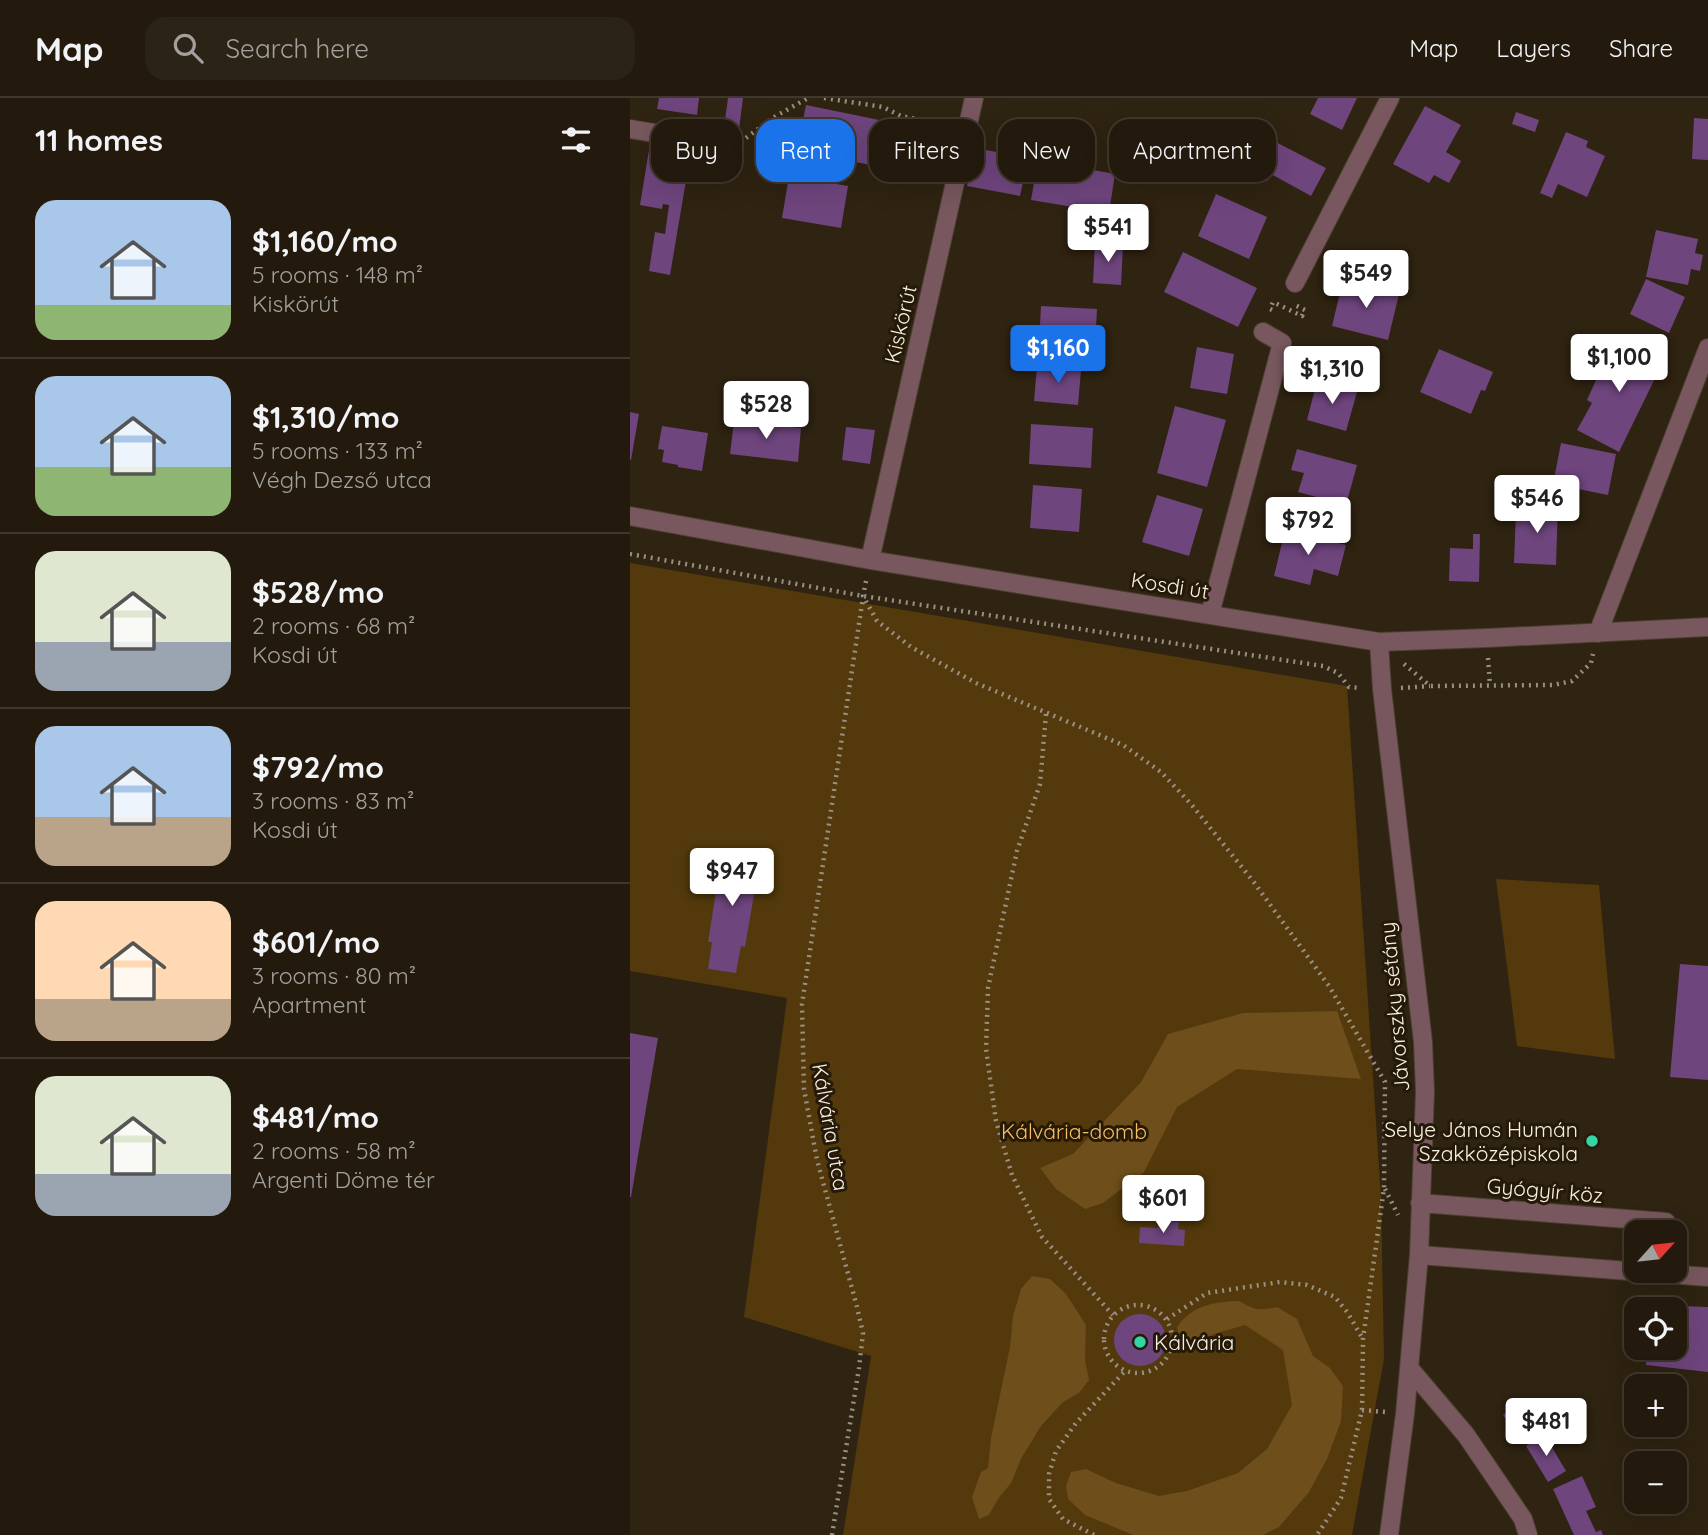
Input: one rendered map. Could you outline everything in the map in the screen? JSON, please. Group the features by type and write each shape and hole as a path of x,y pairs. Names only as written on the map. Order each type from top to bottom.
{"street":[{"name":"Kiskörút","path":"969,119 974,98"},
{"path":"1295,283 1390,98"},
{"path":"630,129 651,132"},
{"name":"Kiskörút","path":"870,560 955,182"},
{"path":"1210,614 1282,343 1263,332"},
{"path":"1598,633 1704,367 1708,348"},
{"name":"Kosdi út","path":"630,516 870,560 1379,642 1708,627"},
{"name":"Jávorszky sétány","path":"1379,642 1382,689 1423,1041 1425,1092 1419,1255 1410,1369 1390,1535"},
{"name":"Gyógyír köz","path":"1420,1203 1640,1220"},
{"path":"1419,1255 1708,1277"},
{"path":"1410,1369 1466,1435 1524,1519 1528,1535"}],"path":[{"path":"742,141 776,116 808,98"},
{"path":"824,98 883,107 901,116 916,119"},
{"path":"1282,315 1270,309 1273,302 1302,316"},
{"path":"630,554 863,596 1323,666 1338,673 1349,687 1382,689 1553,685 1572,681 1591,663 1598,633"},
{"name":"Kálvária utca","path":"832,1535 863,1333 817,1160 804,1089 802,1004 870,560"},
{"path":"863,596 877,621 911,647 976,683 1123,745 1161,772 1184,796 1252,881 1329,986 1385,1082 1384,1188 1363,1339 1362,1410 1341,1499 1317,1535"},
{"path":"1379,642 1430,686"},
{"path":"1046,713 1040,784 1017,851 988,988 986,1049 996,1121 1012,1175 1042,1237 1113,1315"},
{"path":"1167,1319 1207,1293 1280,1282 1307,1285 1335,1297 1363,1339"},
{"path":"1135,1304 1147,1305 1158,1310 1167,1319 1173,1332 1172,1348 1166,1361 1154,1370 1140,1374 1125,1371 1108,1357 1104,1346 1107,1325 1113,1315 1123,1308 1135,1304"},
{"path":"1094,1535 1086,1534 1063,1519 1049,1499 1049,1474 1056,1451 1076,1423 1125,1371"}],"green space":[{"name":"Kálvária-domb","path":"630,563 1347,686 1381,1197 1384,1359 1352,1535 843,1535 871,1356 744,1317 787,998 630,971"},
{"path":"1496,879 1599,885 1615,1059 1517,1046"}],"shaded area":[{"path":"1337,1011 1361,1079 1237,1069 1177,1107 1144,1172 1103,1203 1085,1209 1056,1189 1040,1168 1073,1154 1141,1082 1168,1034 1243,1013"},
{"path":"1032,1276 1050,1279 1066,1294 1086,1325 1085,1360 1089,1380 1079,1393 1063,1402 1041,1426 1022,1457 1011,1483 989,1515 979,1519 972,1497 981,1472 988,1468 1013,1316 1021,1289"},
{"path":"1239,1301 1257,1309 1277,1307 1297,1319 1313,1356 1330,1368 1343,1386 1341,1421 1327,1459 1309,1492 1279,1527 1263,1535 1133,1535 1085,1515 1068,1499 1066,1486 1071,1472 1086,1469 1116,1483 1159,1496 1187,1491 1238,1473 1267,1449 1292,1405 1283,1350 1245,1325 1214,1334 1185,1348 1180,1341 1177,1327 1190,1314 1204,1306"}],"building":[{"path":"659,98 699,98 697,115 657,109"},
{"path":"728,98 743,98 740,119 725,119"},
{"path":"1318,98 1357,98 1342,130 1310,114"},
{"path":"806,105 874,119 869,119 869,165 855,162 855,119 803,119"},
{"path":"1425,106 1461,125 1446,152 1461,161 1449,183 1434,175 1429,183 1393,164"},
{"path":"1516,112 1539,120 1535,132 1512,124"},
{"path":"1694,118 1708,119 1708,160 1692,159"},
{"path":"1566,132 1588,141 1586,147 1605,156 1587,197 1558,184 1552,198 1540,193"},
{"path":"1276,142 1326,168 1311,196 1276,177"},
{"path":"651,150 651,182 686,182 670,275 649,271 655,232 665,234 669,205 663,204 662,209 640,205"},
{"path":"984,150 998,152 998,182 1023,182 1020,196 967,186 968,182 984,182"},
{"path":"1095,170 1109,173 1109,182 1114,182 1109,213 1031,200 1034,182 1095,182"},
{"path":"788,182 824,182 848,186 841,228 782,218"},
{"path":"1216,194 1267,217 1249,259 1198,236"},
{"path":"1656,230 1698,239 1695,253 1703,255 1700,271 1691,269 1688,285 1646,277"},
{"path":"1095,244 1123,246 1121,285 1093,283"},
{"path":"1183,252 1257,288 1238,327 1164,292"},
{"path":"1646,279 1685,297 1669,333 1630,314"},
{"path":"1343,280 1399,294 1388,340 1332,326"},
{"path":"1041,306 1097,309 1095,345 1039,342"},
{"path":"1615,338 1664,360 1619,452 1577,430 1592,403 1587,400"},
{"path":"1197,347 1234,354 1227,394 1190,388"},
{"path":"1439,349 1493,372 1485,391 1481,390 1471,414 1420,392"},
{"path":"1037,366 1081,370 1078,405 1034,401"},
{"path":"1317,381 1357,392 1346,431 1307,420"},
{"path":"1175,406 1226,420 1207,487 1157,473"},
{"path":"630,412 639,414 631,460 630,460"},
{"path":"734,421 801,428 798,462 730,454"},
{"path":"1031,424 1093,428 1091,468 1029,464"},
{"path":"662,426 708,433 702,471 662,462 664,450 658,449"},
{"path":"846,427 875,430 870,464 842,460"},
{"path":"1561,443 1616,454 1608,495 1553,484"},
{"path":"1297,449 1357,465 1346,505 1298,492 1304,473 1291,470"},
{"path":"1033,485 1082,489 1079,532 1030,528"},
{"path":"1157,495 1203,509 1189,556 1142,542"},
{"path":"1534,502 1558,503 1556,565 1514,563 1516,510 1534,511"},
{"path":"1285,530 1346,545 1338,576 1314,569 1310,585 1274,576"},
{"path":"1473,534 1480,534 1479,582 1449,581 1450,548 1473,549"},
{"path":"723,848 761,854 745,947 741,946 736,973 708,969 712,942 708,942"},
{"path":"1680,964 1708,966 1708,1080 1670,1077"},
{"path":"630,1033 658,1038 631,1197 630,1197"},
{"path":"1158,1221 1179,1222 1178,1229 1185,1230 1184,1246 1139,1243 1140,1227 1158,1228"},
{"path":"1687,1306 1708,1307 1708,1372 1646,1365 1647,1360 1687,1360"},
{"name":"Kálvária","path":"1140,1314 1150,1316 1158,1322 1164,1330 1164,1350 1158,1358 1150,1364 1140,1366 1130,1364 1122,1358 1116,1350 1114,1340 1116,1330 1122,1322 1130,1316"},
{"path":"1524,1400 1535,1417 1541,1413 1547,1421 1521,1440 1503,1415"},
{"path":"1544,1434 1566,1471 1548,1482 1526,1446"},
{"path":"1582,1476 1596,1507 1586,1511 1596,1532 1601,1530 1603,1535 1574,1535 1553,1489"}],"place":[{"name":"Selye János Humán Szakközépiskola","path":"1592,1141"},
{"name":"Kálvária","path":"1140,1342"}]}
